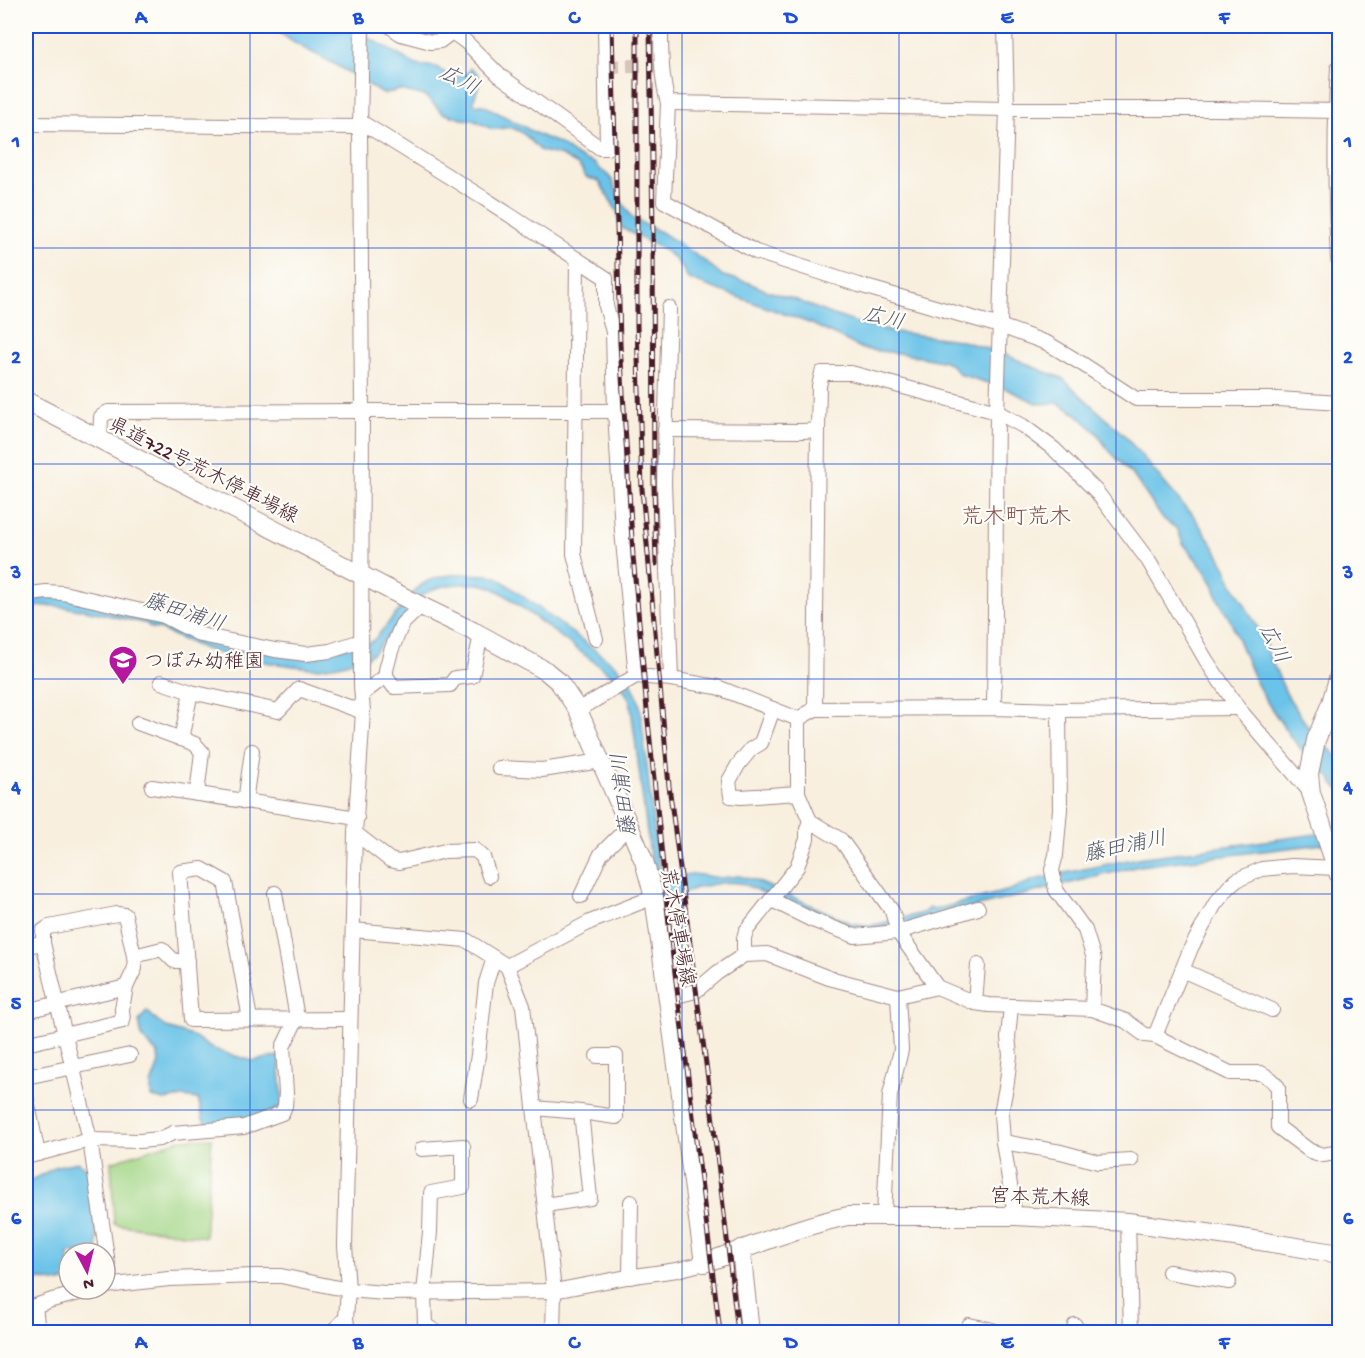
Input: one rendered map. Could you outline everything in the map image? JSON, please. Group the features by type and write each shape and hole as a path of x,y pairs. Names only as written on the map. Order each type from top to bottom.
{"main road":[{"path":"1340,68 1337,176 1340,259"},
{"name":"県道722号荒木停車場線","path":"26,401 362,574"},
{"name":"荒木停車場線","path":"362,574 546,671 560,682 578,710 644,861 654,897 704,1263"},
{"path":"1338,873 1311,793 1310,774 1316,740 1335,697 1340,672"},
{"name":"宮本荒木線","path":"741,1249 789,1231 848,1216 1015,1216 1128,1222 1340,1254"},
{"path":"704,1263 741,1249 750,1332"}],"street":[{"path":"348,1332 345,1245 350,1019 355,833 363,712 360,122 362,26"},
{"path":"390,26 401,34 431,42 440,41 452,32 466,42 499,75 600,148 607,148 605,26"},
{"path":"661,26 662,65 668,103 664,201 756,252 999,332 1047,343 1136,399 1278,399 1340,403"},
{"path":"994,708 997,408 1007,109 1005,26"},
{"path":"668,103 1007,109 1338,111"},
{"path":"26,124 360,122 485,199 606,278 606,306 613,332 622,531 636,676"},
{"path":"578,260 574,554 596,639"},
{"path":"669,308 664,483 671,679"},
{"path":"815,709 819,386 822,373 851,373 997,408 1054,449 1096,491 1148,560 1206,660 1238,708 1311,793"},
{"path":"100,441 101,417 108,412 615,411"},
{"path":"665,430 818,430"},
{"path":"26,596 45,592 63,593 164,616 201,635 275,650 306,654 330,651 361,641"},
{"path":"421,606 402,624 390,651 386,676 394,687 450,685 455,678 472,676 481,635"},
{"path":"362,694 386,676"},
{"path":"578,710 636,676 717,687 798,719"},
{"path":"161,682 191,692 278,711 299,689 363,712"},
{"path":"181,739 191,692"},
{"path":"798,719 815,709 1238,708"},
{"path":"772,709 760,743 751,749 729,781 731,796 798,793"},
{"path":"1059,710 1060,809 1056,855 1052,870 1056,890 1084,930 1094,959 1092,1009"},
{"path":"798,719 798,793 810,821 841,840 892,911 898,932 937,987 975,1003 1011,1007 1092,1009 1126,1021 1145,1035 1155,1036 1230,1073 1261,1072 1278,1087 1278,1127 1310,1151 1323,1155 1340,1152"},
{"path":"138,723 195,744 202,752 197,794"},
{"path":"245,802 252,751"},
{"path":"499,768 542,770 601,761"},
{"path":"152,787 357,818"},
{"path":"744,955 746,931 797,867 807,839 810,821"},
{"path":"581,896 601,854 629,826"},
{"path":"355,833 390,860 399,862 445,851 475,850 483,857 489,876"},
{"path":"1155,1036 1191,948 1215,904 1229,887 1237,880 1262,869 1292,866 1338,873"},
{"path":"250,1019 225,882 202,869 180,872 191,1020 350,1019"},
{"path":"26,1095 32,1155 90,1140 140,1141 160,1139 173,1133 244,1127 282,1113 286,1100 283,1047 297,1018 275,893"},
{"path":"507,966 590,922 654,897"},
{"path":"772,900 812,920 855,936 898,932 978,908"},
{"path":"26,1044 66,1034 123,1021 122,1009 126,987 135,968 125,915 117,914 49,927 44,931 44,943 59,1003 66,1034 73,1067 90,1140 102,1241"},
{"path":"353,930 466,940 507,966 523,1006 554,1291 553,1332"},
{"path":"26,946 44,943"},
{"path":"134,956 162,949 174,961 187,961"},
{"path":"668,998 696,991 744,955 767,954 829,978 898,996 937,987"},
{"path":"471,1099 486,983 494,957"},
{"path":"975,1003 978,965"},
{"path":"1182,970 1272,1010"},
{"path":"26,1011 126,987"},
{"path":"884,1215 890,1095 901,1050 898,996"},
{"path":"1011,1007 1008,1037 1010,1055 1001,1113 1003,1142 1015,1216"},
{"path":"26,1077 130,1055"},
{"path":"534,1108 615,1117 616,1056 597,1056"},
{"path":"544,1205 590,1198 581,1112"},
{"path":"1003,1142 1061,1152 1098,1162 1131,1160"},
{"path":"422,1149 464,1146 463,1187 431,1193 424,1293 428,1330"},
{"path":"630,1277 631,1202"},
{"path":"1128,1222 1131,1332"},
{"path":"117,1285 170,1279 281,1276 348,1290 385,1293 554,1291 677,1270 704,1263"},
{"path":"1169,1272 1229,1282"},
{"path":"38,1332 30,1307 57,1300"},
{"path":"332,1332 346,1318"},
{"path":"967,1332 969,1325 998,1332"}],"green space":[{"path":"212,1138 205,1237 114,1224 111,1162 183,1139"}],"water":[{"name":"広川","path":"272,26 352,26 416,65 436,67 455,78 468,73 471,68 481,79 474,104 489,108 558,143 578,157 594,163 612,180 632,218 666,235 723,276 747,282 869,327 959,340 1002,353 1062,378 1125,436 1191,512 1214,547 1267,644 1268,653 1287,695 1311,731 1339,758 1339,790 1332,779 1316,766 1290,736 1265,699 1213,584 1183,543 1177,529 1162,518 1135,478 1107,448 1097,433 1075,413 1058,403 1039,404 1004,388 959,374 953,366 943,360 863,349 812,324 688,279 680,264 669,253 623,229 619,223 618,213 599,181 584,175 578,165 562,156 541,151 526,136 510,127 492,129 473,120 443,113 425,96 400,90 383,94 290,40"},
{"path":"463,574 497,577 614,664 630,683 640,706 658,863 660,868 668,874 675,876 693,874 720,878 739,876 754,880 851,923 868,925 923,913 929,908 934,910 1010,890 1034,880 1138,858 1339,831 1339,842 1139,866 898,926 860,932 840,926 743,884 712,885 693,889 680,895 664,890 651,863 630,700 620,684 610,674 505,595 490,587 472,584 452,585 425,593 373,653 365,659 320,668 271,663 222,654 149,627 148,624 81,609 46,606 26,610 26,600 61,596 290,656 373,641 422,584 439,577"},
{"path":"147,1011 167,1028 195,1037 209,1047 225,1053 253,1061 279,1056 283,1106 257,1119 208,1126 203,1119 198,1099 183,1097 164,1100 151,1097 151,1085 159,1063 158,1054 142,1038 139,1021"},
{"path":"78,1162 88,1170 92,1186 97,1241 57,1241 57,1282 26,1277 26,1184 57,1166"}],"tunnel":[{"path":"606,67 662,65"}],"railway":[{"path":"612,26 620,344 633,556 670,933 720,1332"},
{"path":"637,26 637,325 642,489 669,786 708,1079 738,1332"},
{"path":"650,26 656,564"}],"place":[{"name":"つぼみ幼稚園","path":"123,686"}],"district":[{"name":"荒木町荒木","path":"1016,515"}],"water label":[{"name":"藤田浦川","path":"185,611"},
{"name":"藤田浦川","path":"623,795"},
{"name":"藤田浦川","path":"1125,845"}]}
